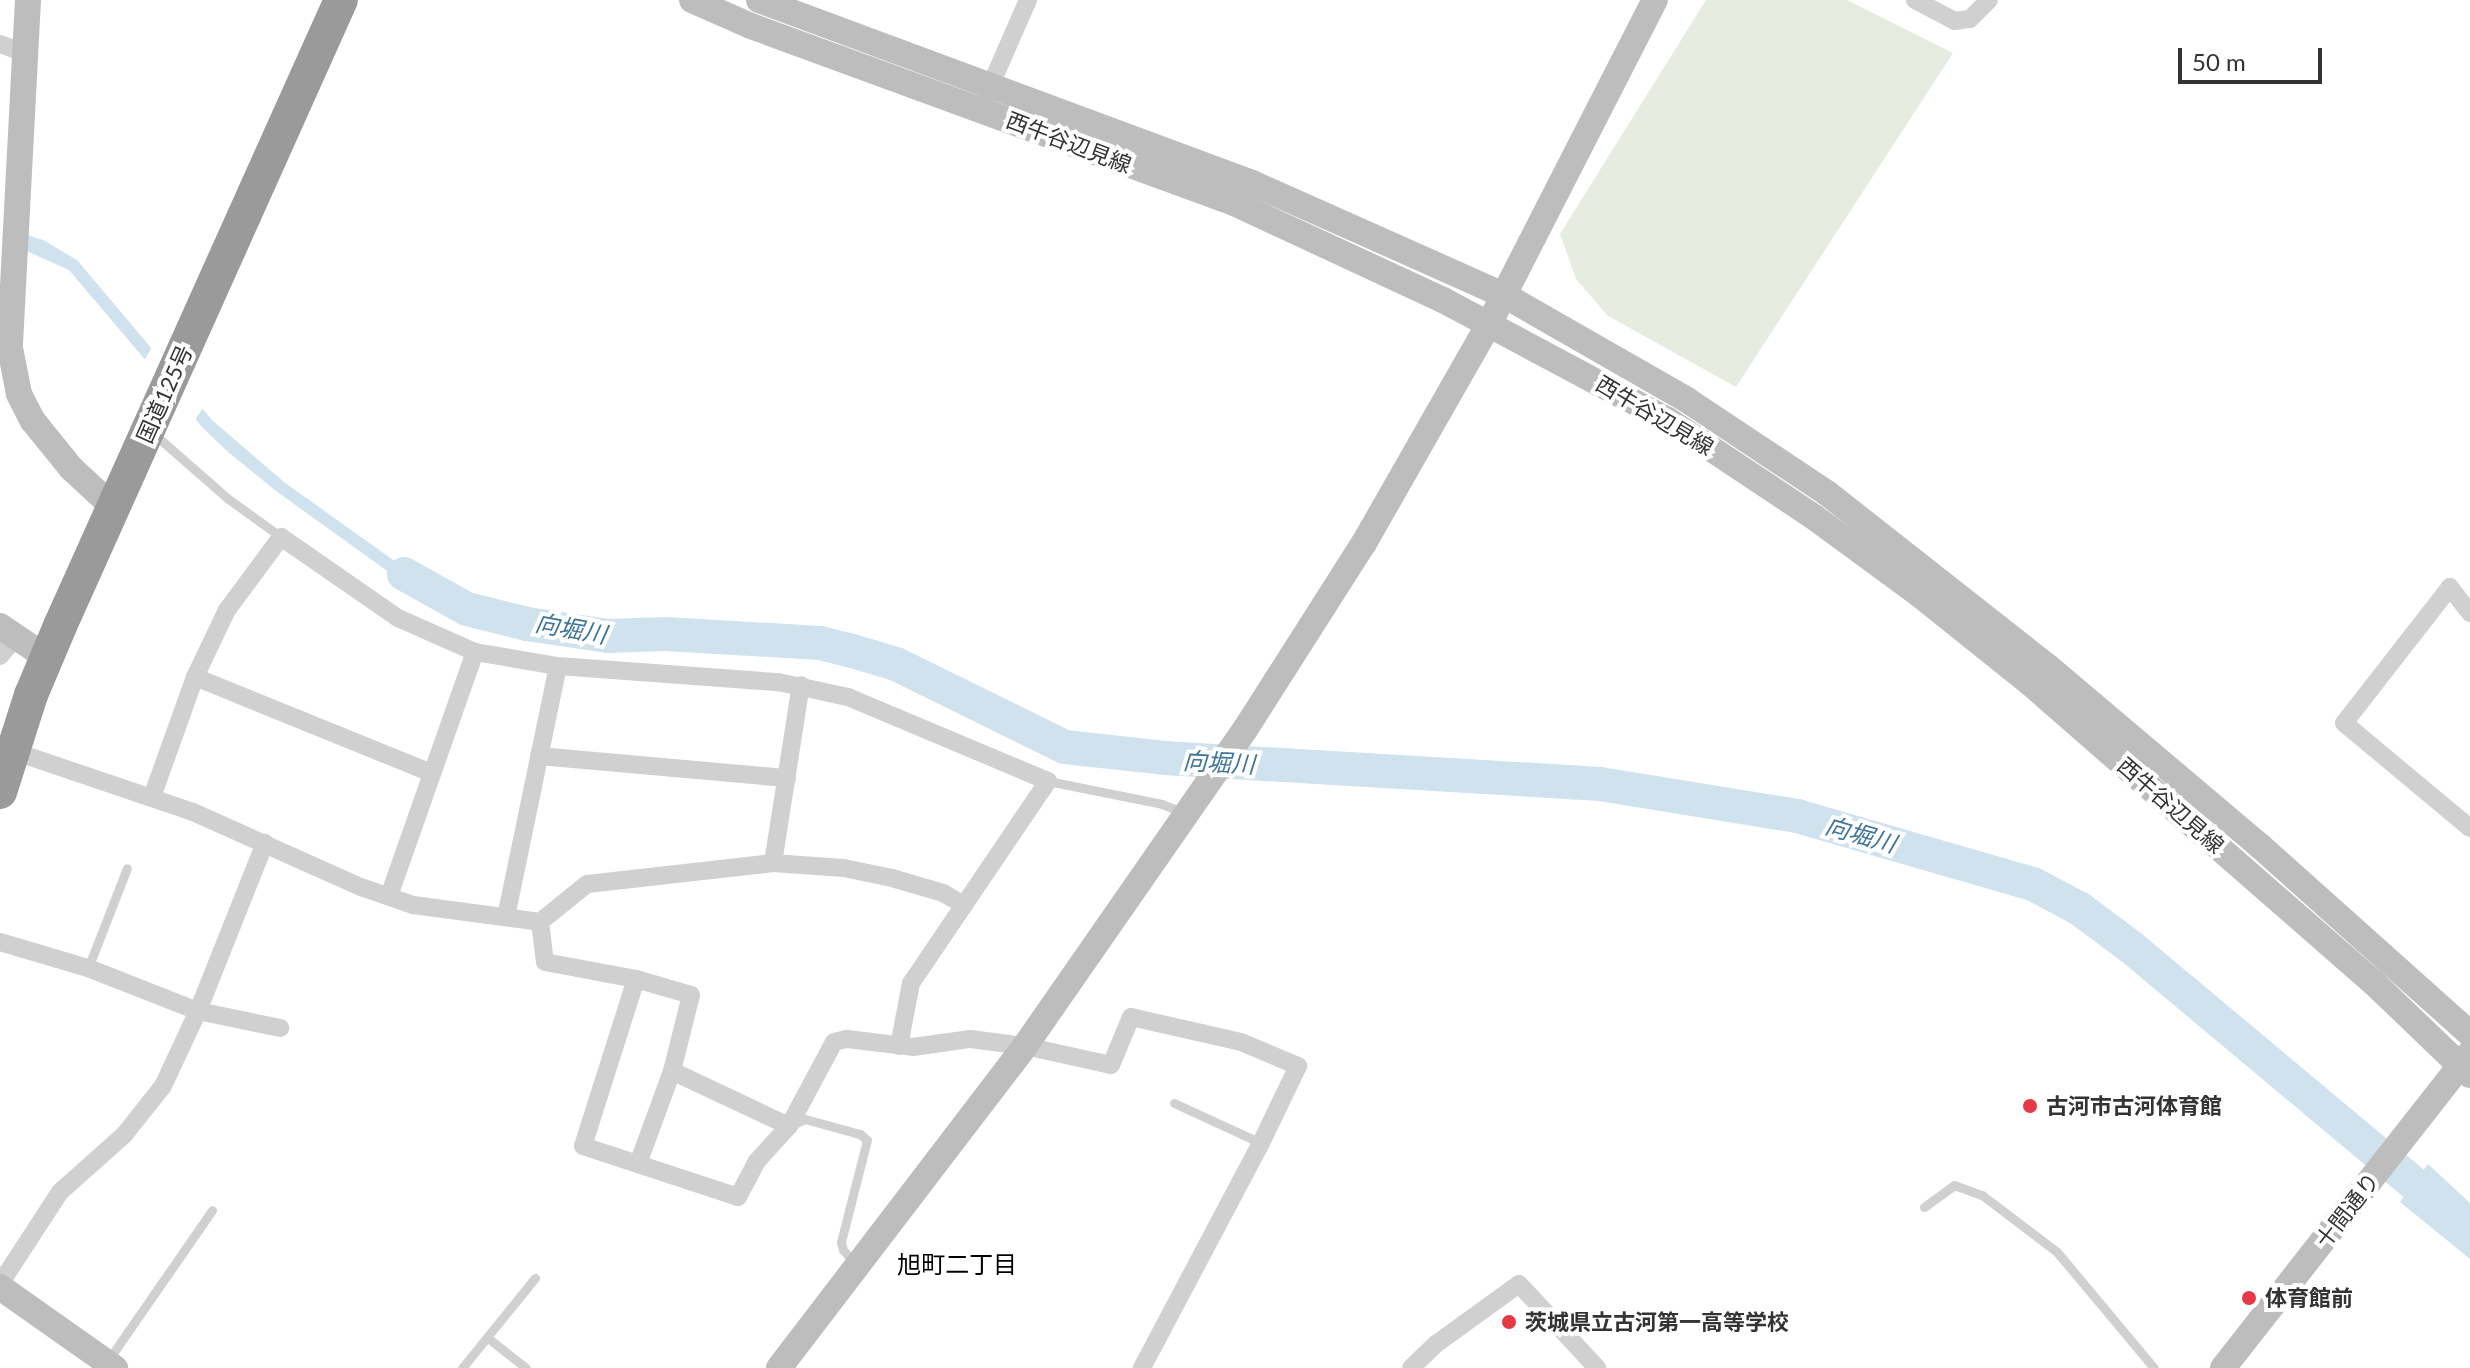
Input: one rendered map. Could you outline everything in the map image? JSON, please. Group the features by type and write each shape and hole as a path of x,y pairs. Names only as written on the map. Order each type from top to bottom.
{"highway":[{"name":"国道125号","path":"0,792 46,657 341,0"}],"street":[{"path":"28,0 16,211 8,284 10,348 19,394 49,444 113,507"},
{"name":"西牛谷辺見線","path":"692,0 751,26 1252,183 1504,295 1687,400 1838,502 2099,708 2260,846 2470,1034"},
{"name":"西牛谷辺見線","path":"759,0 1329,244 1489,324 1668,420 1814,517 1919,594 2191,821 2467,1064"},
{"path":"985,99 1028,0"},
{"path":"779,1368 1025,1046 1189,815 1246,728 1364,543 1489,324 1655,0"},
{"path":"1915,0 1955,21 1970,19 1989,0"},
{"path":"0,44 25,53"},
{"path":"152,797 195,677 227,610 281,537 398,618 475,652 558,666 801,685 895,714 1015,770 1048,781 911,983 899,1046"},
{"path":"2470,613 2450,587 2344,723 2470,828"},
{"path":"5,640 46,657"},
{"path":"389,896 475,652"},
{"path":"506,917 558,666"},
{"path":"195,677 431,773"},
{"path":"773,863 801,685"},
{"path":"13,751 152,797 265,843 361,887 413,905 540,922 587,884 773,863 844,868 892,878 943,893 964,905"},
{"path":"539,756 787,778"},
{"path":"111,1365 0,1285 60,1192 124,1135 163,1086 198,1011 265,843"},
{"path":"540,922 545,962 636,979 691,995 672,1071 638,1164"},
{"path":"0,942 88,968 198,1011 280,1028"},
{"path":"636,979 583,1146 738,1197 757,1161 789,1126 834,1042 847,1039 899,1046 970,1039 1025,1046 1111,1065 1131,1017 1262,1050 1298,1066 1261,1143 1142,1368"},
{"name":"十間通り","path":"2223,1368 2403,1138 2467,1064"},
{"path":"672,1071 789,1126"},
{"path":"1411,1368 1436,1344 1519,1284 1545,1307 1597,1368"}],"lane":[{"path":"154,418 227,498 281,537"},
{"path":"1048,781 1162,804 1189,815"},
{"path":"88,968 127,868"},
{"path":"1174,1103 1261,1143"},
{"path":"789,1126 805,1119 860,1134 867,1140 841,1242 843,1250 857,1266"},
{"path":"1924,1207 1954,1185 1982,1195 2057,1252 2154,1368"},
{"path":"111,1365 212,1210"},
{"path":"462,1368 535,1278"},
{"path":"488,1338 526,1368"}],"shaded area":[{"path":"1706,0 1847,0 1953,53 1736,387 1608,316 1576,279 1560,234"}],"water":[{"path":"4,228 43,240 77,260 212,420 284,482 396,562 446,591 439,603 390,573 276,491 227,451 203,428 69,270 2,240"},
{"path":"2428,1164 2470,1203 2470,1259 2400,1202"}],"pier":[{"path":"154,344 205,405 193,423 143,363"}],"waterway":[{"name":"向堀川","path":"404,574 467,609 527,624 608,636 665,634 820,643 849,650 896,664 1065,747 1164,758 1600,784 1797,816 2033,884 2080,909 2131,947 2470,1230"}],"place":[{"name":"古河市古河体育館","path":"2030,1106"},
{"name":"体育館前","path":"2249,1298"},
{"name":"茨城県立古河第一高等学校","path":"1509,1322"}],"district":[{"name":"旭町二丁目","path":"957,1264"}]}
